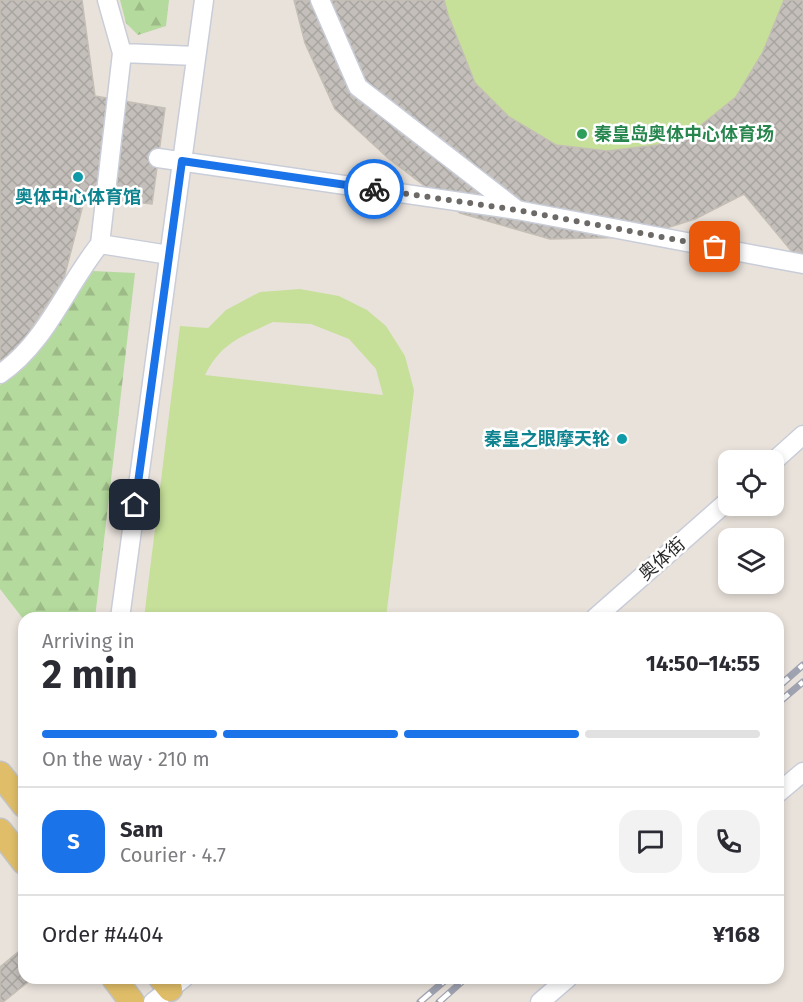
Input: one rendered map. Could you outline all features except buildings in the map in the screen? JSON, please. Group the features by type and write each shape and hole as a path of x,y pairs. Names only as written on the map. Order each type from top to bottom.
{"main road":[{"path":"0,774 18,797"},
{"path":"0,831 18,854"},
{"path":"118,984 132,1002"}],"street":[{"path":"0,374 18,361 44,329 81,267 100,244 122,53 107,0"},
{"path":"121,612 204,0"},
{"path":"320,0 357,87 517,210"},
{"path":"122,53 196,56"},
{"path":"158,158 517,210 803,264"},
{"path":"100,244 169,255"},
{"path":"784,452 803,435"},
{"name":"奥体街","path":"603,612 718,511"},
{"path":"784,788 803,772"},
{"path":"540,1002 561,984"}],"green space":[{"path":"120,0 169,0 166,26 138,35 126,23"},
{"name":"秦皇岛奥体中心体育场","path":"294,0 803,0 803,265 744,194 695,219 638,237 550,239 460,213 388,158 335,109 305,43"},
{"path":"93,271 135,273 96,612 18,612 0,589 0,385 20,371 59,324"},
{"path":"300,289 339,296 367,310 386,326 405,356 414,390 387,612 145,612 180,326 208,328 226,310 260,292","holes":["273,322 311,324 349,339 376,369 383,395 205,375 218,355 233,342"]}],"railway":[{"path":"784,682 803,665"},
{"path":"784,698 803,682"},
{"path":"420,1002 441,984"},
{"path":"439,1002 459,984"}],"way so far":[{"path":"374,189 517,210 715,247"}],"place":[{"name":"秦皇岛奥体中心体育场","path":"582,134"},
{"name":"奥体中心体育馆","path":"78,177"},
{"name":"秦皇之眼摩天轮","path":"622,439"}],"route":[{"path":"135,505 182,161 374,189"}]}
